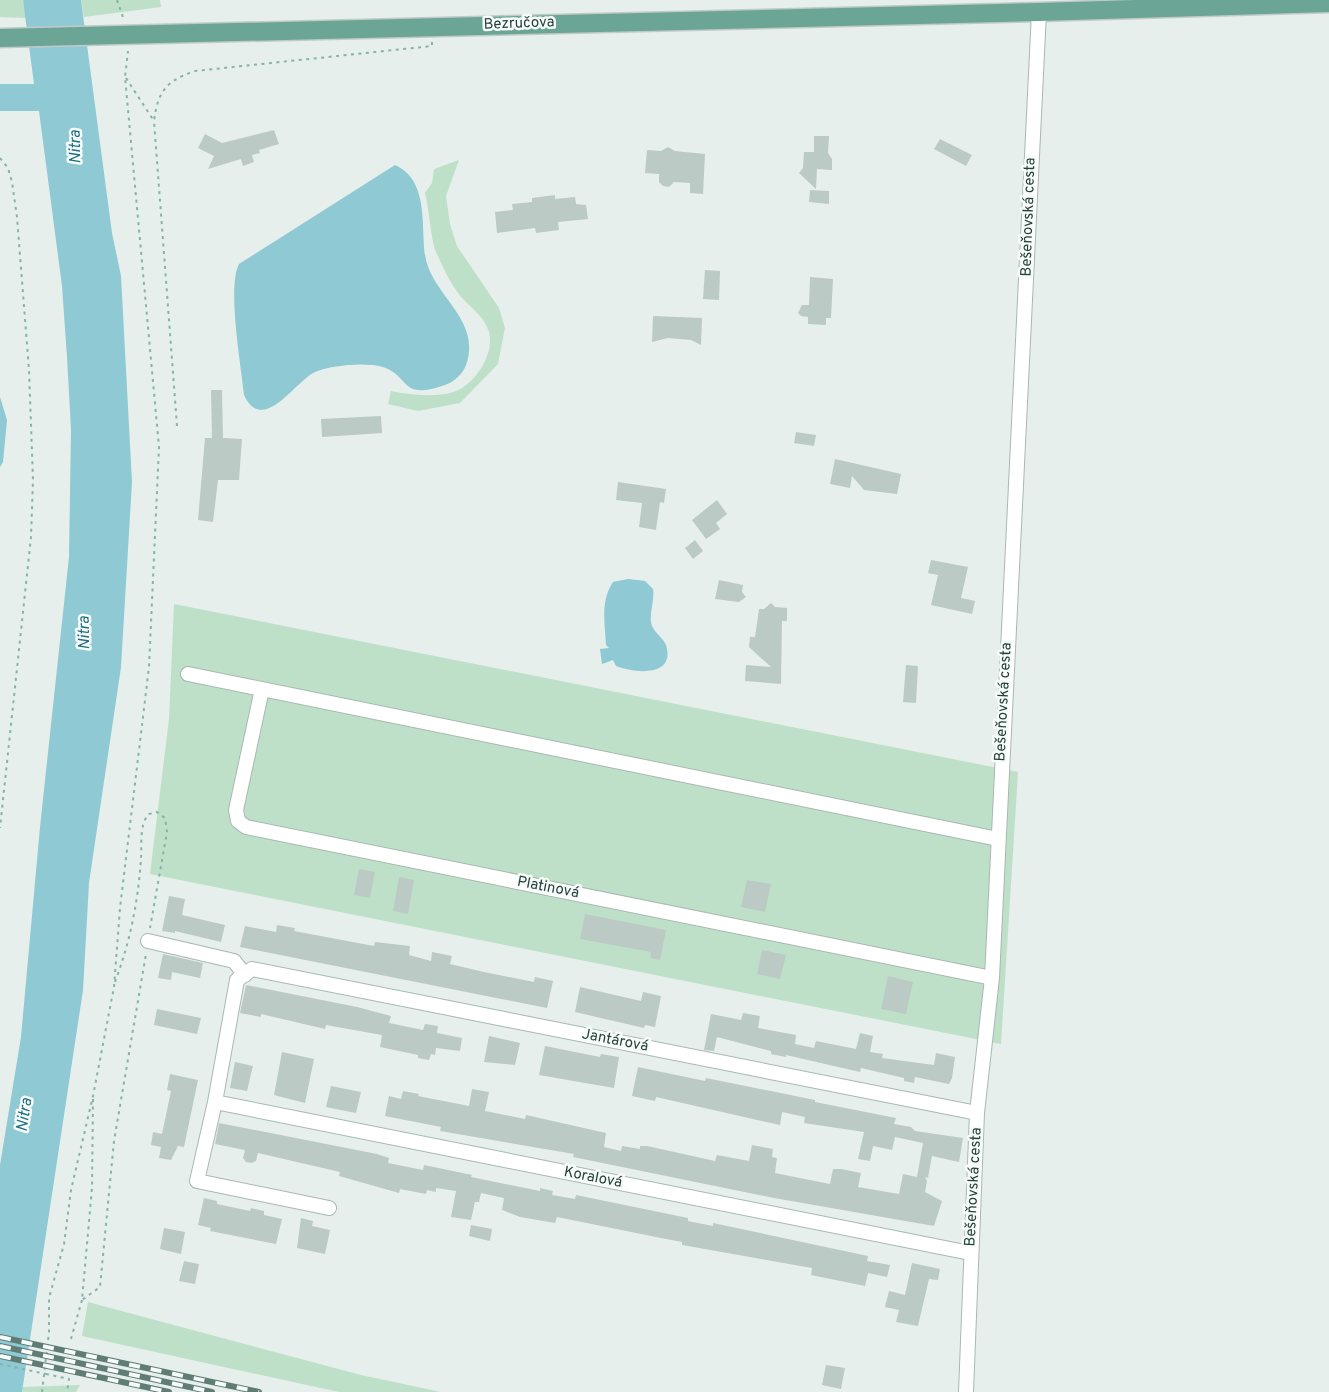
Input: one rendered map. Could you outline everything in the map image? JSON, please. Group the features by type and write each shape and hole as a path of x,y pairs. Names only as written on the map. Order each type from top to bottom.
{"main road":[{"name":"Bezručova","path":"0,38 1329,3"}],"street":[{"name":"Bešeňovská cesta","path":"966,1392 977,1113 992,978 1039,12"},
{"path":"188,674 998,839"},
{"name":"Platinová","path":"261,689 236,810 238,821 246,826 992,978"},
{"path":"148,941 234,961 248,972 237,980 215,1102 197,1181 329,1208"},
{"name":"Jantárová","path":"248,972 977,1113"},
{"name":"Koralová","path":"215,1102 970,1253"}],"path":[{"path":"114,987 120,908 149,667 159,447 123,34 117,0"},
{"path":"177,426 154,121 157,100 167,86 178,77 195,71 432,46 432,27"},
{"path":"125,77 154,121"},
{"path":"0,158 8,168 17,217 29,370 33,480 31,537 0,828"},
{"path":"42,1392 49,1298 64,1244 75,1169 93,1096 114,987 133,923 139,890 143,826 149,814 157,812 165,818 167,832 114,1141 100,1287 82,1300"},
{"path":"71,1339 82,1300 92,1188 93,1096"},
{"path":"0,1364 69,1379 67,1392"}],"green space":[{"path":"0,0 23,0 26,18 0,17"},
{"path":"81,0 160,0 161,7 84,17"},
{"path":"459,160 446,196 450,224 457,246 499,308 505,328 498,364 460,403 418,411 388,404 391,391 428,395 459,390 474,378 489,351 487,326 455,288 436,252 425,193 432,183 434,169"},
{"path":"174,604 1018,772 1001,1044 150,874 169,719"},
{"path":"88,1302 361,1375 441,1392 339,1392 82,1336"},
{"path":"80,1385 76,1392 22,1392 23,1387"}],"water":[{"name":"Nitra","path":"23,0 81,0 112,233 121,276 132,482 121,667 89,883 83,990 22,1392 0,1392 0,1165 21,1037 40,827 69,557 71,430 67,357 62,286 39,111 0,111 0,84 34,84"},
{"path":"395,165 406,172 418,192 423,218 425,255 429,269 467,332 469,346 467,362 463,370 446,385 429,390 419,390 412,389 392,371 383,367 339,366 315,372 270,408 260,410 252,406 244,395 236,327 234,290 239,264"},
{"path":"0,397 7,420 3,462 0,467"},
{"path":"628,579 645,581 653,589 651,622 653,629 666,645 667,656 665,663 659,668 633,670 616,666 613,660 602,664 600,649 609,648 606,645 604,621 606,597 613,582"}],"building":[{"path":"274,130 279,144 259,150 260,153 252,155 254,162 243,166 241,159 208,169 214,156 198,148 205,134 222,143"},
{"path":"814,136 829,136 828,153 832,159 832,170 817,169 816,189 799,173 803,168 804,152 814,152"},
{"path":"940,139 972,155 966,166 934,149"},
{"path":"668,147 675,151 705,154 703,194 690,193 690,183 674,182 669,187 663,186 659,182 659,174 645,173 647,150 661,151"},
{"path":"810,190 829,191 829,204 809,202"},
{"path":"555,195 555,199 575,197 576,204 586,205 588,219 558,222 559,230 536,233 535,228 497,233 495,212 513,210 512,204 532,202 532,198"},
{"path":"705,270 720,271 719,300 703,299"},
{"path":"810,277 833,279 831,318 826,318 826,325 808,324 808,317 798,313 802,305 809,305"},
{"path":"653,316 702,318 701,345 691,340 668,338 652,342"},
{"path":"211,390 222,390 223,438 242,439 239,480 218,480 213,522 198,520 205,438 212,438"},
{"path":"381,416 382,433 322,437 321,419"},
{"path":"796,432 816,435 814,446 794,443"},
{"path":"835,459 901,474 897,494 864,490 852,476 850,488 830,484"},
{"path":"618,482 666,489 664,503 660,502 656,530 639,527 642,503 616,500"},
{"path":"717,500 727,514 716,523 720,529 706,539 692,520"},
{"path":"695,540 703,551 693,559 685,548"},
{"path":"931,560 968,567 961,598 975,601 972,614 931,605 938,575 928,573"},
{"path":"719,580 743,585 742,592 746,597 739,602 715,599"},
{"path":"771,603 775,607 787,608 787,621 782,621 781,684 745,681 746,665 771,667 749,647 750,637 755,637 759,609 764,609"},
{"path":"906,665 918,666 916,703 903,702"},
{"path":"359,869 375,872 370,898 354,895"},
{"path":"399,877 414,880 408,914 393,911"},
{"path":"747,880 771,884 765,912 741,907"},
{"path":"169,896 185,899 182,915 225,925 221,942 175,931 175,933 162,931"},
{"path":"585,914 666,930 660,960 650,958 651,952 580,939"},
{"path":"277,925 295,928 294,931 374,946 375,942 410,946 409,955 431,961 432,952 452,956 450,964 534,982 535,977 553,981 547,1008 240,947 245,926 276,932"},
{"path":"762,950 786,955 780,979 757,974"},
{"path":"163,954 203,963 200,978 172,972 171,980 158,978"},
{"path":"888,976 913,982 906,1014 881,1009"},
{"path":"246,985 391,1016 389,1023 423,1030 425,1024 438,1026 437,1033 462,1038 460,1051 436,1048 435,1055 431,1054 429,1060 418,1058 418,1055 380,1047 382,1035 326,1025 325,1029 261,1014 261,1017 240,1013"},
{"path":"580,987 641,1001 643,992 661,996 655,1027 645,1025 644,1028 575,1012"},
{"path":"157,1009 201,1018 197,1034 154,1025"},
{"path":"743,1013 760,1016 758,1028 796,1035 795,1044 814,1048 816,1041 856,1049 860,1033 873,1036 870,1052 883,1054 882,1058 934,1065 936,1053 955,1057 952,1078 949,1084 915,1077 914,1083 904,1081 904,1078 861,1068 860,1072 786,1055 786,1057 771,1054 771,1051 717,1037 714,1051 704,1050 711,1014 741,1020"},
{"path":"489,1036 520,1043 515,1065 484,1062"},
{"path":"545,1046 600,1057 601,1054 619,1057 614,1088 539,1075"},
{"path":"282,1052 314,1059 305,1103 274,1095"},
{"path":"235,1062 253,1066 247,1091 230,1088"},
{"path":"638,1067 815,1100 815,1102 896,1118 894,1124 911,1127 915,1131 963,1138 959,1162 932,1156 928,1178 925,1177 927,1181 925,1192 942,1201 934,1226 774,1198 573,1157 574,1154 440,1131 441,1127 385,1116 389,1096 401,1099 403,1091 469,1106 472,1089 489,1092 485,1111 525,1119 526,1115 606,1133 604,1147 621,1151 622,1146 640,1149 640,1146 647,1146 715,1161 717,1155 749,1161 752,1145 773,1149 772,1157 777,1158 775,1173 830,1184 833,1169 841,1169 861,1173 858,1187 899,1194 903,1174 917,1177 923,1143 895,1137 892,1150 873,1146 870,1161 858,1159 864,1132 804,1123 805,1117 782,1112 780,1125 656,1097 655,1101 632,1096"},
{"path":"170,1074 198,1080 184,1147 178,1146 171,1160 159,1158 161,1147 151,1145 153,1132 162,1134 171,1091 167,1090"},
{"path":"331,1086 361,1092 356,1113 326,1107"},
{"path":"219,1123 377,1154 389,1158 388,1163 423,1170 424,1165 540,1191 540,1188 553,1191 552,1195 575,1199 576,1195 688,1218 688,1221 713,1226 713,1223 868,1256 867,1261 890,1265 887,1277 868,1273 865,1286 811,1275 812,1268 682,1245 682,1242 557,1217 555,1223 520,1217 502,1210 504,1198 481,1193 479,1202 475,1202 471,1220 451,1217 456,1191 436,1188 436,1192 427,1190 426,1194 400,1189 399,1193 339,1176 340,1172 258,1153 256,1161 246,1162 243,1158 245,1150 215,1144"},
{"path":"204,1198 217,1201 217,1204 250,1211 251,1208 264,1211 264,1215 282,1219 276,1244 210,1231 211,1228 198,1225"},
{"path":"301,1218 313,1221 312,1226 330,1230 325,1254 297,1248"},
{"path":"471,1225 492,1229 490,1241 469,1236"},
{"path":"164,1228 185,1232 181,1254 160,1249"},
{"path":"184,1261 199,1264 195,1284 179,1281"},
{"path":"912,1263 940,1269 938,1280 929,1279 918,1326 896,1322 899,1310 885,1307 889,1291 905,1295"},
{"path":"826,1365 845,1368 841,1389 822,1385"}],"railway":[{"path":"0,1337 259,1392"},
{"path":"0,1346 212,1392"},
{"path":"0,1356 169,1392"}]}
